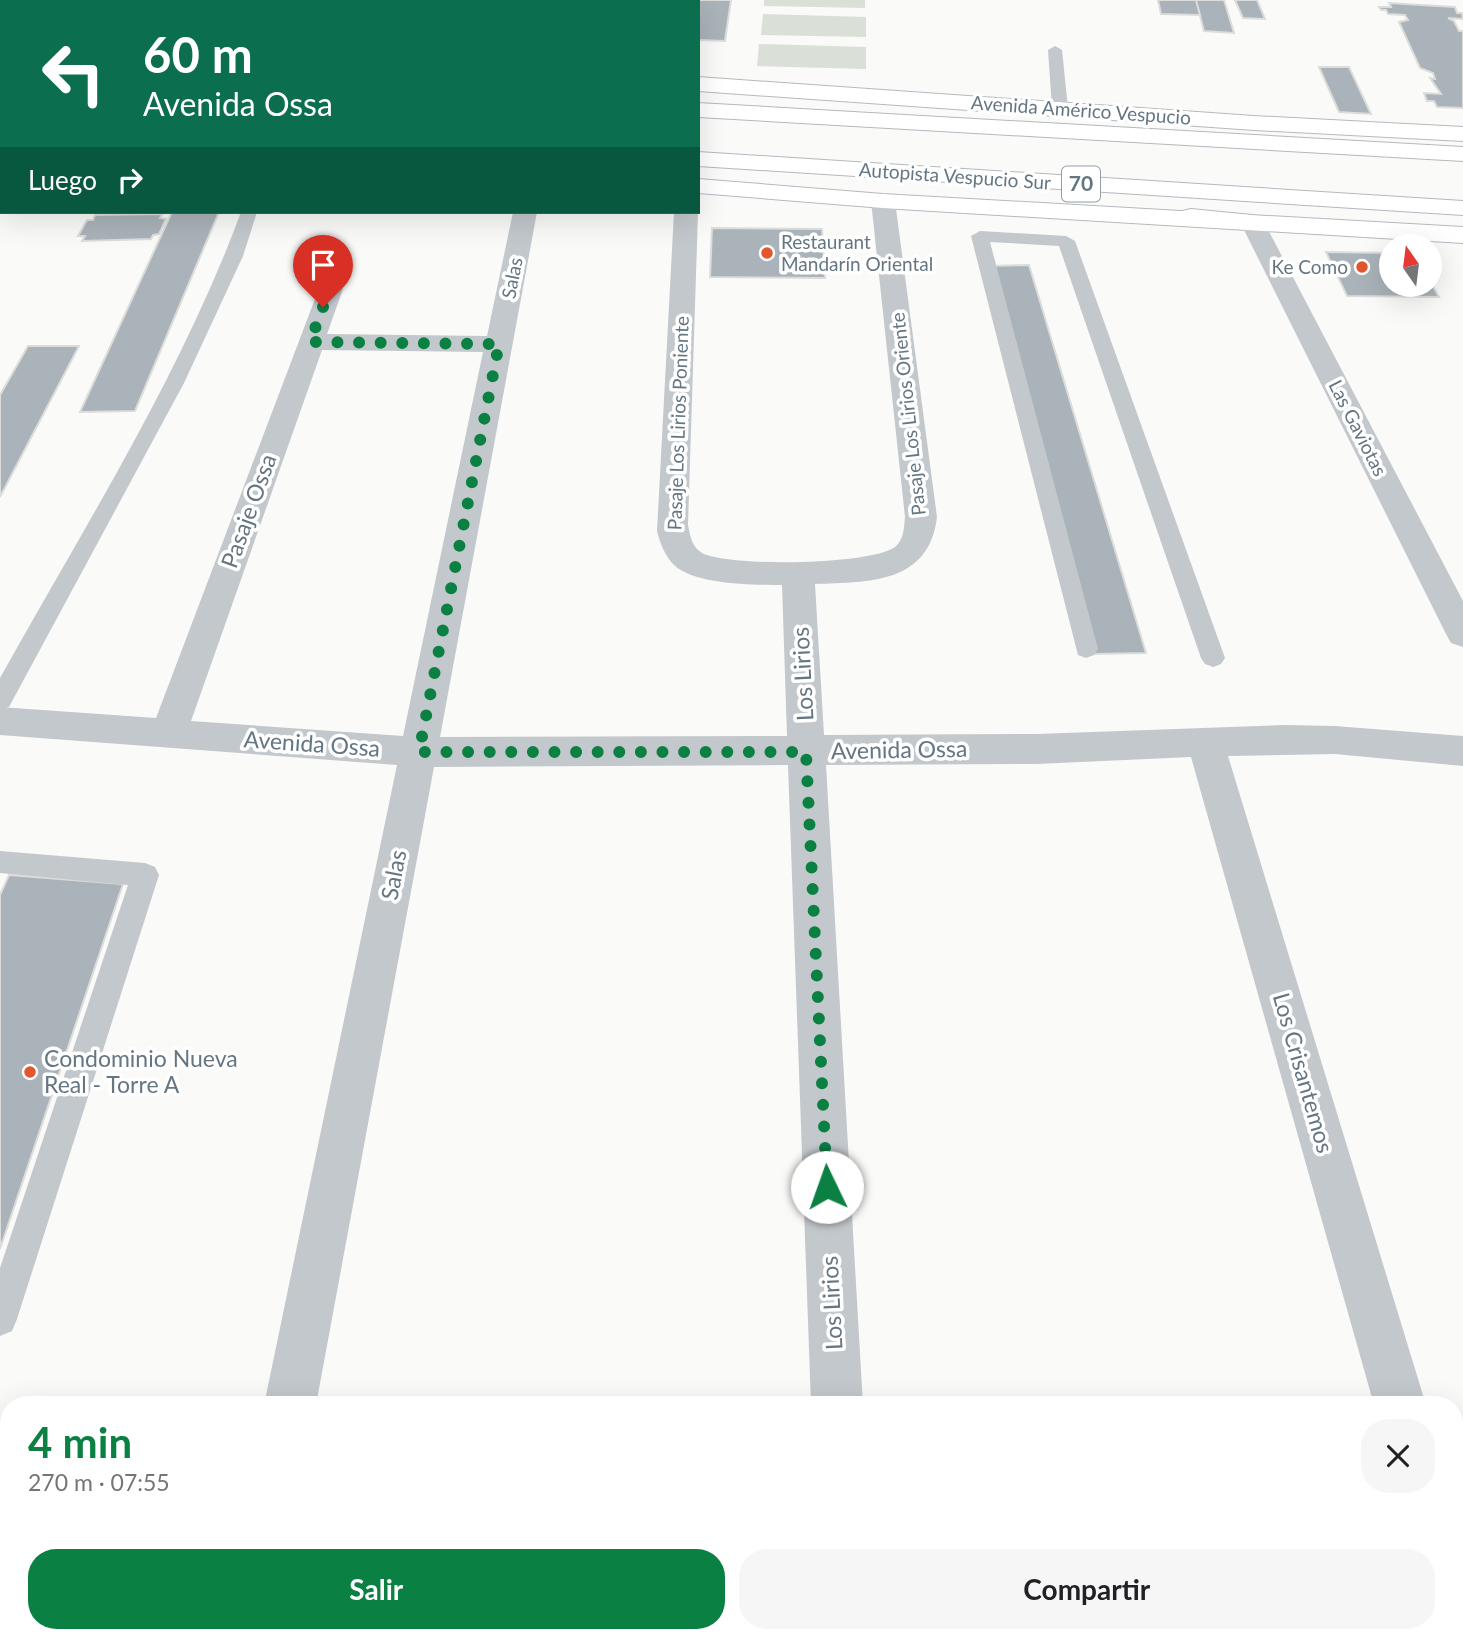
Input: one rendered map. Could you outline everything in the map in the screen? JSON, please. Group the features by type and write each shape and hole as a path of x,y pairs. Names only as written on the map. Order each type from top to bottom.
{"main road":[{"name":"Avenida Américo Vespucio","path":"700,84 1463,134"},
{"path":"700,108 1254,122"},
{"name":"70","path":"700,108 1463,154"},
{"name":"Autopista Vespucio Sur","path":"700,159 1463,208"},
{"path":"700,167 1252,222"},
{"path":"700,186 883,201 1463,235"}],"street":[{"name":"Pasaje Los Lirios Oriente","path":"798,572 865,569 891,563 908,553 919,538 921,517 883,201"},
{"name":"Salas","path":"292,1396 525,214"},
{"name":"Pasaje Los Lirios Poniente","path":"686,214 674,538 680,551 691,561 709,569 798,572"},
{"name":"Las Gaviotas","path":"1252,222 1463,634"},
{"name":"Pasaje Ossa","path":"168,734 330,289"},
{"path":"310,342 499,344"},
{"name":"Los Lirios","path":"798,572 836,1396"},
{"name":"Avenida Ossa","path":"0,721 419,752 1037,749 1205,741 1335,740 1463,751"},
{"name":"Los Crisantemos","path":"1205,741 1397,1396"}],"lane":[{"path":"1055,50 1060,108"},
{"path":"972,206 1086,649"},
{"path":"0,700 174,383 234,256 248,214"},
{"path":"980,236 1066,241 1213,658"},
{"path":"0,862 145,875 0,1319"}],"shaded area":[{"path":"764,0 865,0 865,8 764,6"},
{"path":"763,14 866,17 866,37 761,35"},
{"path":"759,44 866,47 866,69 757,66"}],"building":[{"path":"700,0 731,0 725,41 700,40"},
{"path":"1158,0 1196,0 1200,15 1161,14"},
{"path":"1196,0 1224,0 1234,33 1204,31"},
{"path":"1235,0 1257,0 1265,19 1243,18"},
{"path":"1389,3 1455,7 1457,13 1462,13 1463,19 1448,18 1454,21 1459,31 1463,31 1463,108 1437,107 1434,101 1427,101 1424,93 1441,94 1430,78 1435,79 1433,73 1420,68 1399,22 1408,20 1405,15 1388,14 1379,7 1391,7"},
{"path":"1319,67 1349,67 1371,114 1339,112"},
{"path":"162,214 160,218 166,219 159,234 153,235 151,239 82,241 85,236 78,236 87,220 93,220 95,215"},
{"path":"171,214 218,214 135,411 80,412"},
{"name":"Restaurant Mandarín Oriental","path":"712,228 822,229 825,278 710,277"},
{"name":"Ke Como","path":"1326,252 1379,253 1379,296 1347,296"},
{"path":"1029,265 1146,653 1092,654 989,266"},
{"path":"28,346 79,346 0,497 0,395"},
{"name":"Condominio Nueva Real - Torre A","path":"9,875 123,884 0,1249 0,895"}],"place":[{"name":"Restaurant Mandarín Oriental","path":"767,253"},
{"name":"Ke Como","path":"1362,267"},
{"name":"Condominio Nueva Real - Torre A","path":"30,1072"}],"route":[{"path":"323,307 310,342 499,344 419,752 806,752 827,1187"}]}
